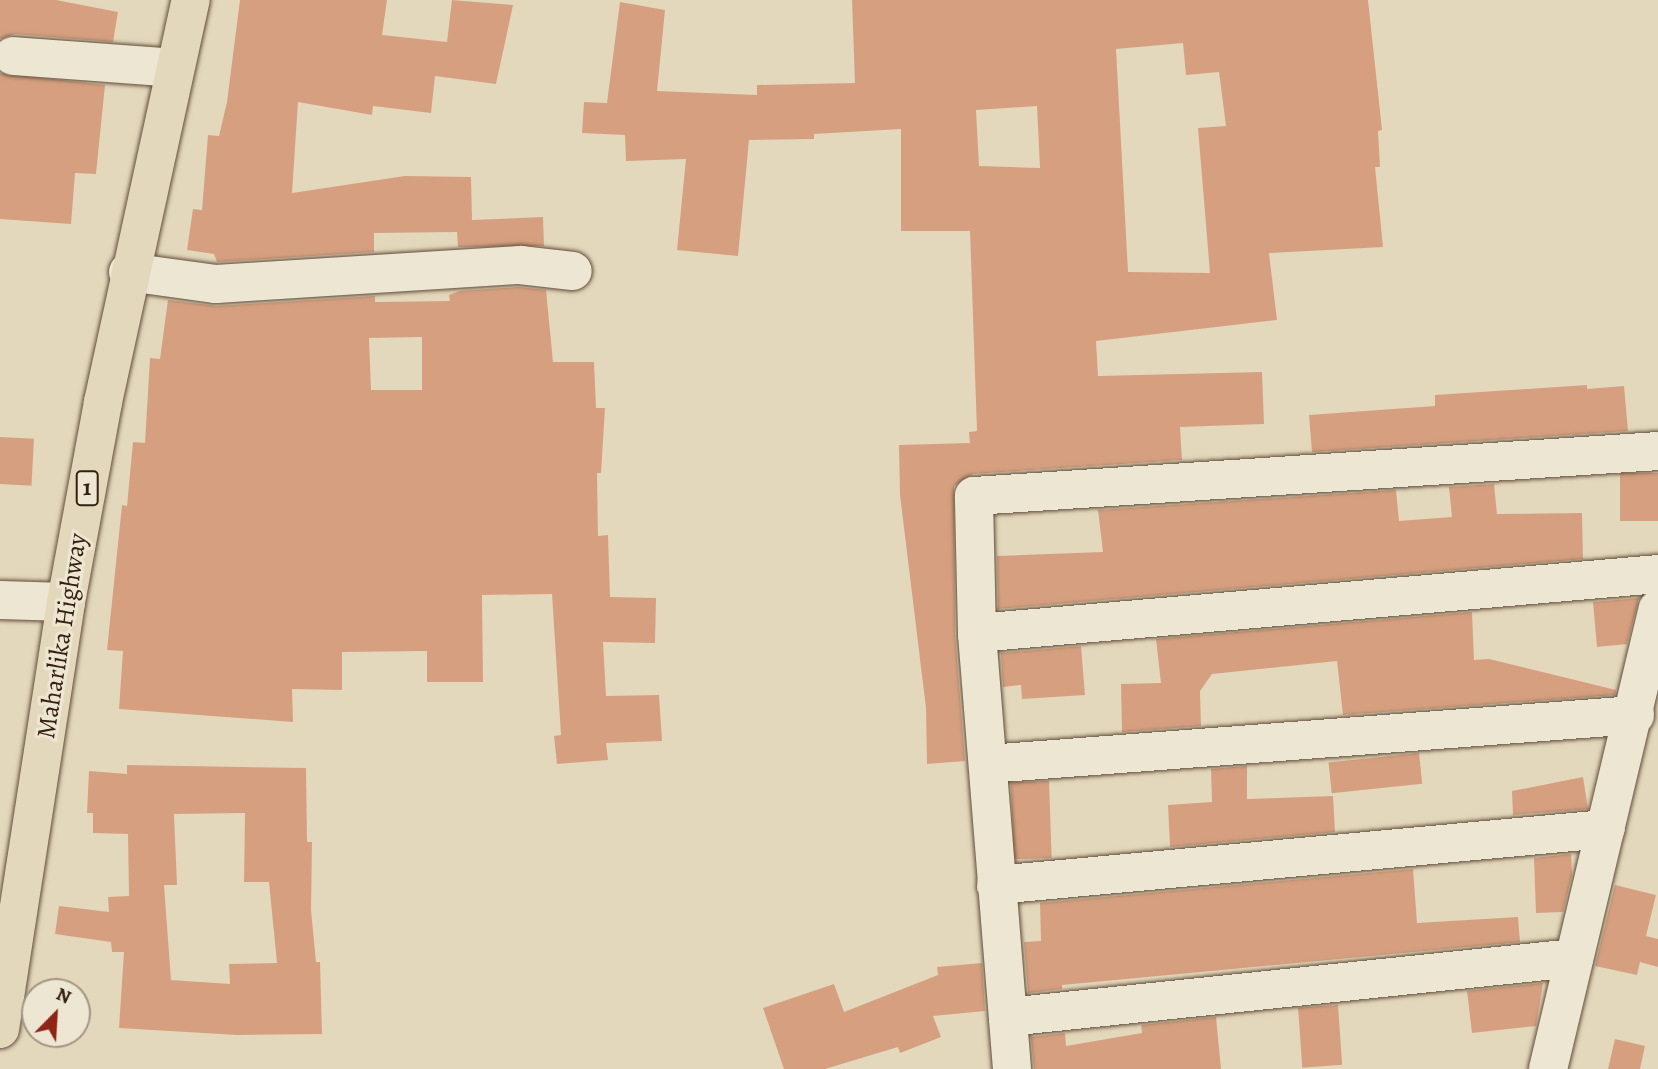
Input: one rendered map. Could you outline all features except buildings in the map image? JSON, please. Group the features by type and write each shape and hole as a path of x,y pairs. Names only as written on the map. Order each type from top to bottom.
{"highway":[{"name":"Maharlika Highway","path":"0,1029 66,602 128,272 191,0"}],"street":[{"path":"13,56 175,68"},
{"path":"128,272 216,284 520,265 573,271"},
{"path":"1012,1069 977,633 974,496 1658,451"},
{"path":"977,633 1658,574"},
{"path":"0,600 66,602"},
{"path":"1548,1069 1635,715 1658,609"},
{"path":"988,764 1635,715"},
{"path":"996,885 1605,829"},
{"path":"1008,1017 1574,958"}]}
